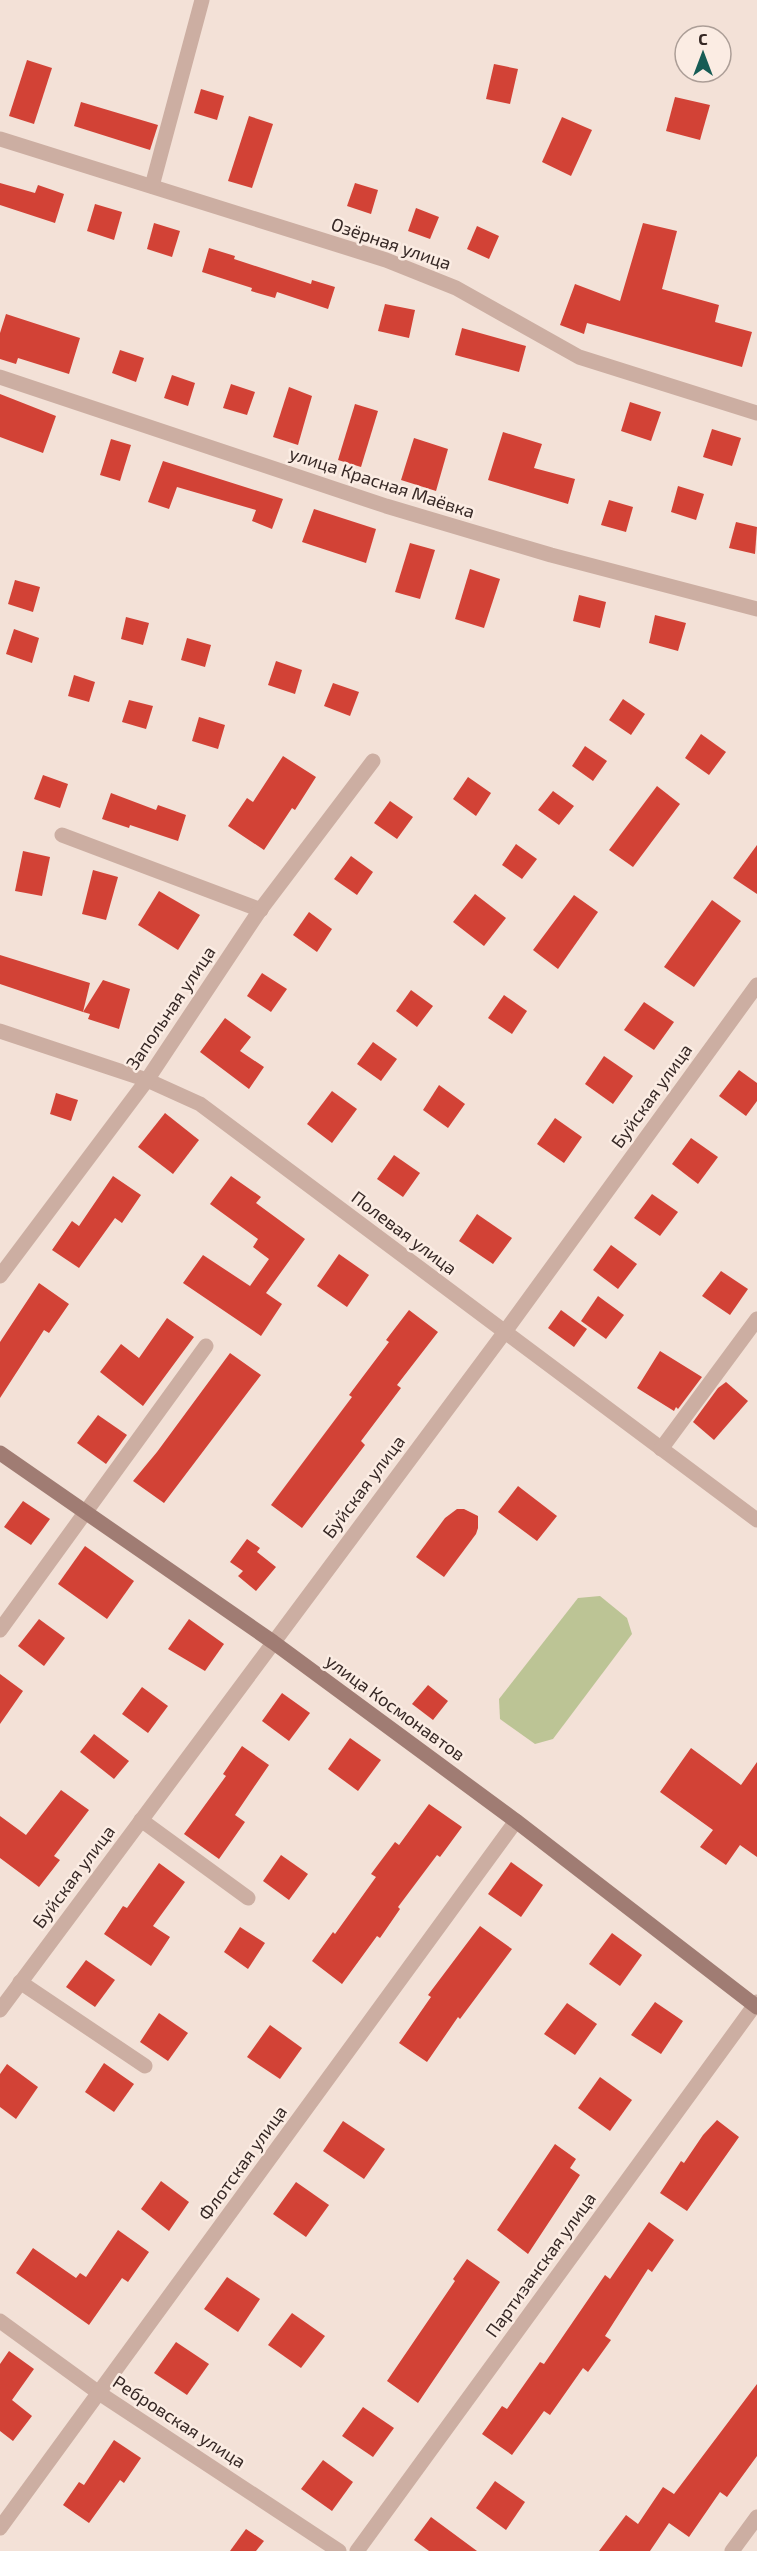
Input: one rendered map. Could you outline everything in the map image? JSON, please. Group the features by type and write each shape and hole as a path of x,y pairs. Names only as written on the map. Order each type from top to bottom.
{"street":[{"path":"152,186 202,0"},
{"name":"Озёрная улица","path":"0,139 386,260 456,288 579,357 757,413"},
{"name":"улица Красная Маёвка","path":"0,377 386,506 551,555 757,609"},
{"name":"Запольная улица","path":"0,1276 147,1080 261,910 374,761"},
{"path":"62,835 261,910"},
{"name":"Буйская улица","path":"0,2010 504,1333 757,986"},
{"name":"Полевая улица","path":"0,1031 147,1080 200,1104 757,1520"},
{"path":"661,1449 757,1319"},
{"path":"0,1630 206,1346"},
{"name":"улица Космонавтов","path":"0,1453 273,1642 516,1821 657,1932 756,2004"},
{"path":"141,1820 248,1898"},
{"name":"Флотская улица","path":"0,2528 516,1821"},
{"path":"20,1982 145,2066"},
{"name":"Партизанская улица","path":"357,2551 756,2004"},
{"name":"Ребровская улица","path":"0,2321 99,2393 339,2551"},
{"path":"732,2551 757,2517"}],"green space":[{"path":"600,1596 627,1618 632,1634 553,1739 535,1744 500,1719 499,1699 578,1598"}],"building":[{"path":"27,60 52,68 34,124 9,116"},
{"path":"494,64 518,69 510,104 486,99"},
{"path":"201,89 224,96 217,120 194,113"},
{"path":"675,97 710,105 700,140 666,131"},
{"path":"81,102 158,125 150,150 74,126"},
{"path":"249,116 273,124 252,188 228,181"},
{"path":"562,117 592,130 571,176 542,162"},
{"path":"0,183 35,193 38,185 64,194 55,223 0,205"},
{"path":"355,183 378,190 371,214 347,206"},
{"path":"95,204 122,212 114,240 87,231"},
{"path":"416,208 439,217 430,239 408,231"},
{"path":"154,223 180,231 172,257 147,249"},
{"path":"643,223 677,231 662,289 719,305 715,322 752,332 742,367 587,323 584,334 560,325 575,284 620,301"},
{"path":"477,226 499,236 489,259 467,249"},
{"path":"209,248 235,256 234,259 311,284 312,280 335,287 328,309 277,292 275,298 251,291 252,288 202,272"},
{"path":"385,304 415,310 409,338 378,331"},
{"path":"6,314 80,338 69,374 18,358 16,364 0,359 0,333"},
{"path":"462,328 526,346 519,372 455,355"},
{"path":"120,350 144,358 136,382 112,373"},
{"path":"172,375 195,383 188,406 164,398"},
{"path":"231,384 255,392 247,415 223,408"},
{"path":"289,387 312,396 298,445 273,437"},
{"path":"0,394 56,416 43,453 0,437"},
{"path":"630,402 661,412 651,441 621,431"},
{"path":"355,404 378,411 361,467 338,460"},
{"path":"712,429 741,438 732,466 703,457"},
{"path":"503,432 542,444 534,468 575,479 568,504 488,480"},
{"path":"414,438 448,449 436,491 401,480"},
{"path":"111,439 131,445 120,481 100,475"},
{"path":"163,461 283,499 272,529 252,521 256,510 177,487 169,509 148,502"},
{"path":"678,486 704,494 696,520 671,512"},
{"path":"609,500 633,507 626,532 601,525"},
{"path":"314,509 376,529 366,563 302,542"},
{"path":"736,522 757,527 755,554 729,548"},
{"path":"410,543 435,550 420,599 395,592"},
{"path":"470,569 500,579 484,628 455,619"},
{"path":"15,580 40,587 33,612 8,604"},
{"path":"579,595 606,602 600,628 573,621"},
{"path":"655,615 686,623 678,651 649,643"},
{"path":"126,617 149,623 143,645 121,639"},
{"path":"14,629 39,638 32,663 6,654"},
{"path":"187,638 211,645 205,667 181,660"},
{"path":"276,661 302,670 295,694 268,685"},
{"path":"74,675 95,682 89,702 68,696"},
{"path":"333,683 359,692 350,716 324,706"},
{"path":"623,699 645,714 631,735 609,720"},
{"path":"129,700 153,706 146,729 122,722"},
{"path":"199,717 225,725 218,749 192,741"},
{"path":"701,734 726,752 709,775 685,758"},
{"path":"585,746 607,761 593,781 572,766"},
{"path":"283,756 316,777 295,810 292,808 264,850 228,826 247,798 253,802"},
{"path":"43,775 68,784 60,808 34,799"},
{"path":"468,777 491,793 476,816 453,799"},
{"path":"657,786 680,804 633,867 609,850"},
{"path":"553,791 574,806 559,825 538,810"},
{"path":"111,793 156,810 158,805 186,815 178,841 130,825 129,828 102,819"},
{"path":"390,801 413,817 397,839 374,823"},
{"path":"516,844 537,859 522,879 502,865"},
{"path":"757,845 757,894 733,878"},
{"path":"23,851 50,857 42,896 15,891"},
{"path":"351,856 373,872 357,895 334,879"},
{"path":"93,870 118,877 106,920 82,914"},
{"path":"159,891 200,915 178,950 138,925"},
{"path":"475,894 506,918 484,946 453,922"},
{"path":"574,895 598,912 558,969 533,950"},
{"path":"712,900 741,921 694,987 664,967"},
{"path":"309,912 332,929 317,952 293,935"},
{"path":"0,955 90,983 83,1012 0,984"},
{"path":"262,973 287,989 271,1012 247,996"},
{"path":"103,980 130,989 119,1029 88,1019 90,1014 83,1012"},
{"path":"411,990 433,1006 417,1027 396,1011"},
{"path":"504,995 527,1011 512,1034 488,1018"},
{"path":"644,1002 674,1022 654,1050 624,1030"},
{"path":"225,1018 251,1037 240,1051 264,1067 249,1089 200,1052"},
{"path":"373,1042 397,1059 381,1081 357,1064"},
{"path":"604,1056 633,1076 613,1104 585,1084"},
{"path":"739,1070 757,1083 757,1101 746,1116 719,1096"},
{"path":"439,1085 465,1104 448,1128 423,1110"},
{"path":"332,1091 357,1109 332,1143 307,1124"},
{"path":"56,1093 78,1100 71,1121 50,1114"},
{"path":"165,1113 199,1140 173,1174 138,1147"},
{"path":"555,1118 582,1137 564,1163 537,1144"},
{"path":"691,1138 718,1157 698,1184 672,1164"},
{"path":"394,1155 420,1173 403,1197 377,1179"},
{"path":"113,1176 141,1195 122,1223 115,1218 79,1268 52,1250 72,1221 79,1226"},
{"path":"231,1176 261,1197 256,1203 305,1239 266,1293 282,1304 261,1336 183,1283 203,1255 250,1286 269,1259 253,1247 258,1239 210,1204"},
{"path":"652,1194 678,1212 660,1236 634,1218"},
{"path":"477,1214 512,1238 493,1264 459,1241"},
{"path":"611,1245 637,1264 618,1289 593,1270"},
{"path":"339,1254 369,1275 347,1307 317,1286"},
{"path":"721,1271 748,1289 730,1315 702,1296"},
{"path":"39,1283 69,1304 49,1333 44,1330 0,1398 0,1342"},
{"path":"598,1296 624,1315 606,1339 581,1321"},
{"path":"409,1310 438,1332 397,1385 401,1388 361,1441 365,1445 302,1528 271,1505 352,1397 349,1395 389,1342 386,1340"},
{"path":"561,1310 587,1329 574,1347 548,1328"},
{"path":"167,1318 194,1337 143,1406 100,1372 121,1344 139,1358"},
{"path":"660,1351 702,1377 678,1409 676,1407 674,1411 637,1388"},
{"path":"230,1353 261,1375 164,1503 133,1481"},
{"path":"726,1382 748,1401 714,1440 693,1422 718,1388"},
{"path":"98,1415 127,1435 106,1464 77,1443"},
{"path":"518,1486 557,1516 537,1541 498,1512"},
{"path":"23,1501 50,1519 31,1545 4,1527"},
{"path":"457,1509 464,1509 478,1516 478,1528 444,1577 416,1557 445,1518"},
{"path":"247,1539 260,1548 257,1552 276,1567 256,1591 238,1576 243,1571 230,1562"},
{"path":"85,1546 134,1581 107,1619 58,1584"},
{"path":"39,1619 65,1638 44,1666 18,1646"},
{"path":"189,1619 224,1644 205,1671 168,1649"},
{"path":"0,1674 23,1691 0,1724"},
{"path":"428,1685 448,1701 433,1720 412,1704"},
{"path":"142,1687 168,1706 148,1733 122,1714"},
{"path":"282,1693 310,1713 289,1741 262,1721"},
{"path":"94,1734 129,1761 114,1779 80,1752"},
{"path":"350,1738 381,1760 358,1791 328,1769"},
{"path":"242,1746 269,1765 235,1815 245,1822 219,1859 184,1834 226,1776 223,1774"},
{"path":"691,1748 741,1785 757,1762 757,1857 740,1845 726,1865 700,1847 713,1830 660,1792"},
{"path":"61,1790 89,1810 54,1856 60,1860 39,1887 0,1858 0,1816 26,1835"},
{"path":"429,1804 462,1827 440,1857 437,1855 398,1907 400,1909 380,1938 377,1936 342,1984 312,1961 333,1932 335,1934 376,1877 371,1874 395,1842 399,1845"},
{"path":"281,1855 308,1874 289,1900 263,1881"},
{"path":"511,1862 543,1885 521,1917 488,1894"},
{"path":"159,1863 185,1882 153,1926 170,1937 151,1966 104,1934 123,1906 127,1908"},
{"path":"480,1926 512,1949 460,2019 458,2017 427,2062 399,2043 431,1997 428,1995"},
{"path":"240,1927 265,1943 248,1969 224,1952"},
{"path":"612,1933 642,1955 620,1986 589,1964"},
{"path":"86,1960 115,1980 95,2007 66,1987"},
{"path":"655,2002 683,2021 661,2054 631,2035"},
{"path":"567,2003 597,2024 575,2055 544,2034"},
{"path":"159,2013 188,2033 168,2061 140,2042"},
{"path":"270,2025 302,2048 280,2079 247,2057"},
{"path":"104,2063 134,2084 114,2112 85,2092"},
{"path":"7,2064 38,2087 16,2119 0,2107 0,2074"},
{"path":"600,2077 632,2100 610,2131 578,2108"},
{"path":"717,2120 739,2137 687,2211 660,2193 681,2161 684,2163 703,2135"},
{"path":"343,2121 385,2149 364,2179 323,2151"},
{"path":"555,2144 576,2159 570,2168 580,2175 528,2254 497,2230"},
{"path":"161,2181 189,2202 169,2231 141,2209"},
{"path":"296,2182 329,2205 306,2237 273,2214"},
{"path":"649,2222 674,2240 652,2272 648,2269 605,2336 611,2340 588,2372 583,2368 550,2415 544,2411 512,2455 482,2434 502,2406 507,2409 540,2362 544,2364 605,2275 610,2279"},
{"path":"118,2230 149,2252 128,2282 122,2278 89,2325 16,2273 33,2248 76,2278 80,2273 86,2277"},
{"path":"467,2259 500,2282 418,2403 387,2381 455,2281 453,2279"},
{"path":"227,2277 260,2299 238,2332 204,2309"},
{"path":"292,2313 325,2336 301,2368 268,2345"},
{"path":"176,2342 209,2364 187,2395 154,2373"},
{"path":"9,2351 34,2369 12,2400 32,2416 13,2441 0,2431 0,2364"},
{"path":"757,2384 757,2456 727,2497 720,2492 689,2537 669,2523 650,2551 599,2551 626,2515 638,2524 663,2487 674,2494"},
{"path":"363,2407 394,2428 373,2457 342,2436"},
{"path":"114,2440 141,2458 124,2483 120,2480 89,2523 63,2505 79,2482 84,2485"},
{"path":"323,2460 353,2482 332,2511 301,2489"},
{"path":"495,2481 525,2502 506,2530 476,2508"},
{"path":"431,2517 477,2551 429,2551 414,2540"},
{"path":"246,2529 264,2541 256,2551 230,2551"}]}
